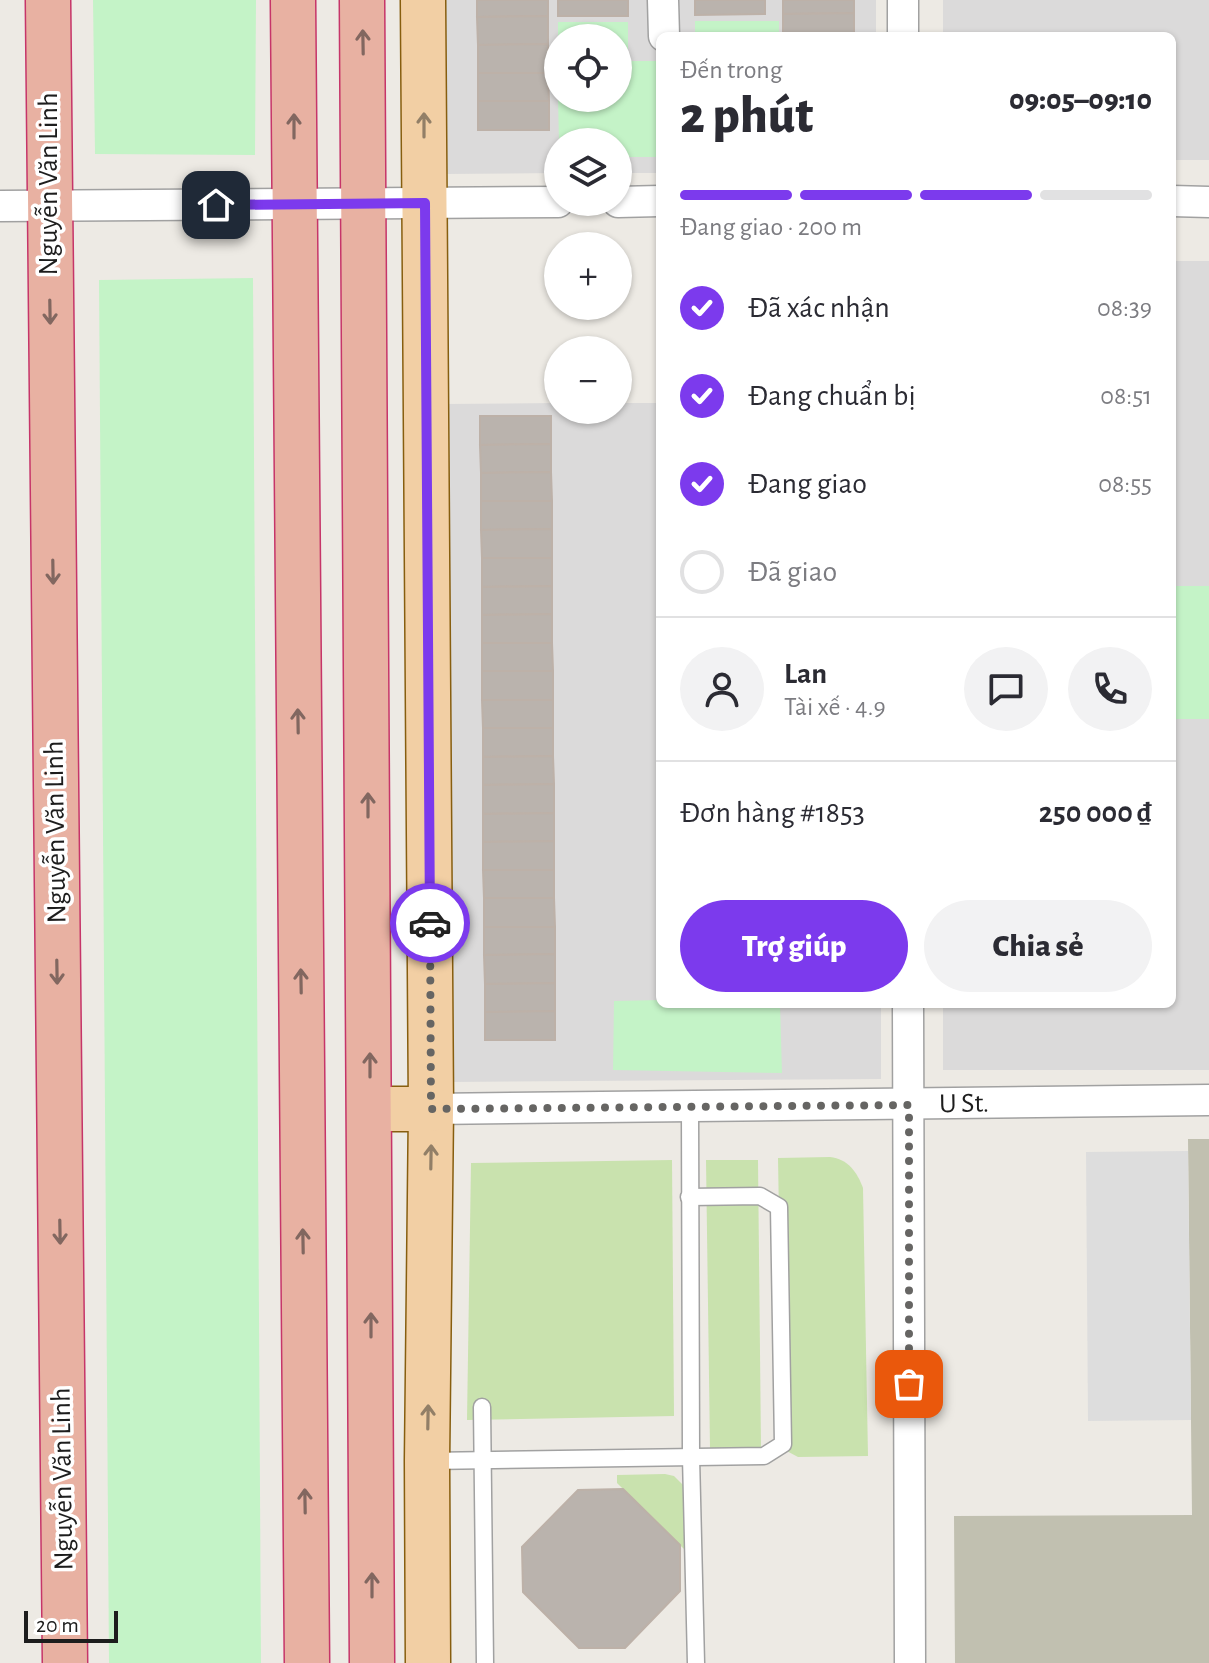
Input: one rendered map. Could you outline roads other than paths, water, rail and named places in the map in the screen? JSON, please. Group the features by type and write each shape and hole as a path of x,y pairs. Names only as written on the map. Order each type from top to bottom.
{"highway":[{"name":"Nguyễn Văn Linh","path":"48,0 65,1663"},
{"path":"293,0 307,1663"},
{"path":"362,0 372,1663"}],"main road":[{"path":"423,0 431,1109 428,1663"},
{"path":"371,1109 431,1109"}],"street":[{"path":"663,0 664,32"},
{"path":"903,0 903,32"},
{"path":"632,202 656,201"},
{"path":"1176,201 1209,202"},
{"path":"0,206 544,202"},
{"path":"908,1008 910,1663"},
{"name":"U St.","path":"431,1109 1209,1100"}],"lane":[{"path":"690,1107 691,1457 696,1663"},
{"path":"427,1461 764,1456 783,1444 779,1207 760,1196 689,1197"},
{"path":"482,1407 485,1663"}]}
